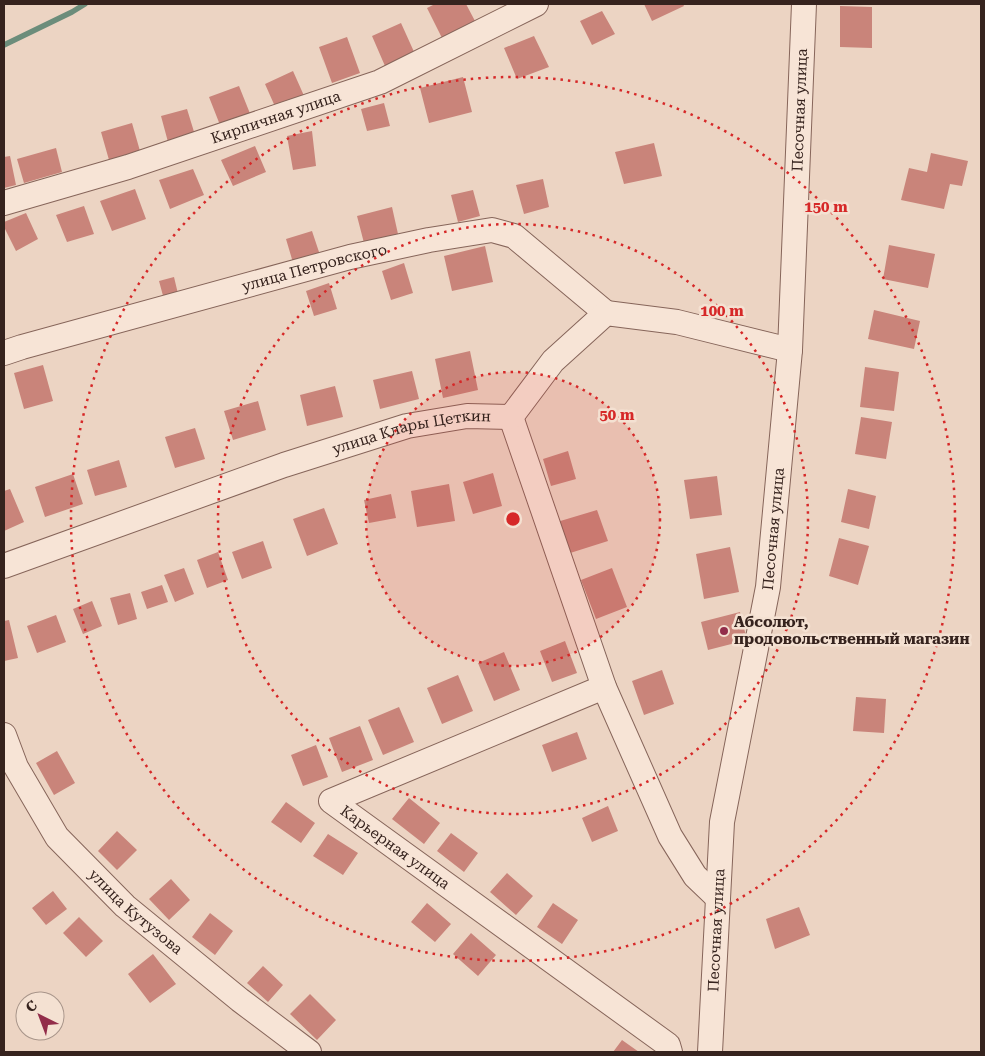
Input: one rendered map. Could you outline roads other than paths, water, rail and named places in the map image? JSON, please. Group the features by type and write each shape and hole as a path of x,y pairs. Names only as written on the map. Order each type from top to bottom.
{"street":[{"name":"Кирпичная улица","path":"4,203 128,167 380,82 536,4"},
{"name":"Песочная улица","path":"710,1052 722,822 768,587 790,350 804,4"},
{"name":"улица Петровского","path":"4,353 350,257 429,240 492,230 514,236 606,313"},
{"path":"606,313 677,322 790,350"},
{"name":"улица Клары Цеткин","path":"4,566 284,465 407,426 467,416 511,417 553,361 606,313"},
{"path":"511,417 604,687 670,836 696,876 718,898"},
{"name":"Карьерная улица","path":"604,687 331,801 668,1045 670,1052"},
{"name":"улица Кутузова","path":"4,736 16,766 64,844 125,906 240,1000 309,1052"}],"waterway":[{"path":"4,45 85,4"}],"place":[{"name":"Абсолют, продовольственный магазин","path":"724,631"}]}
